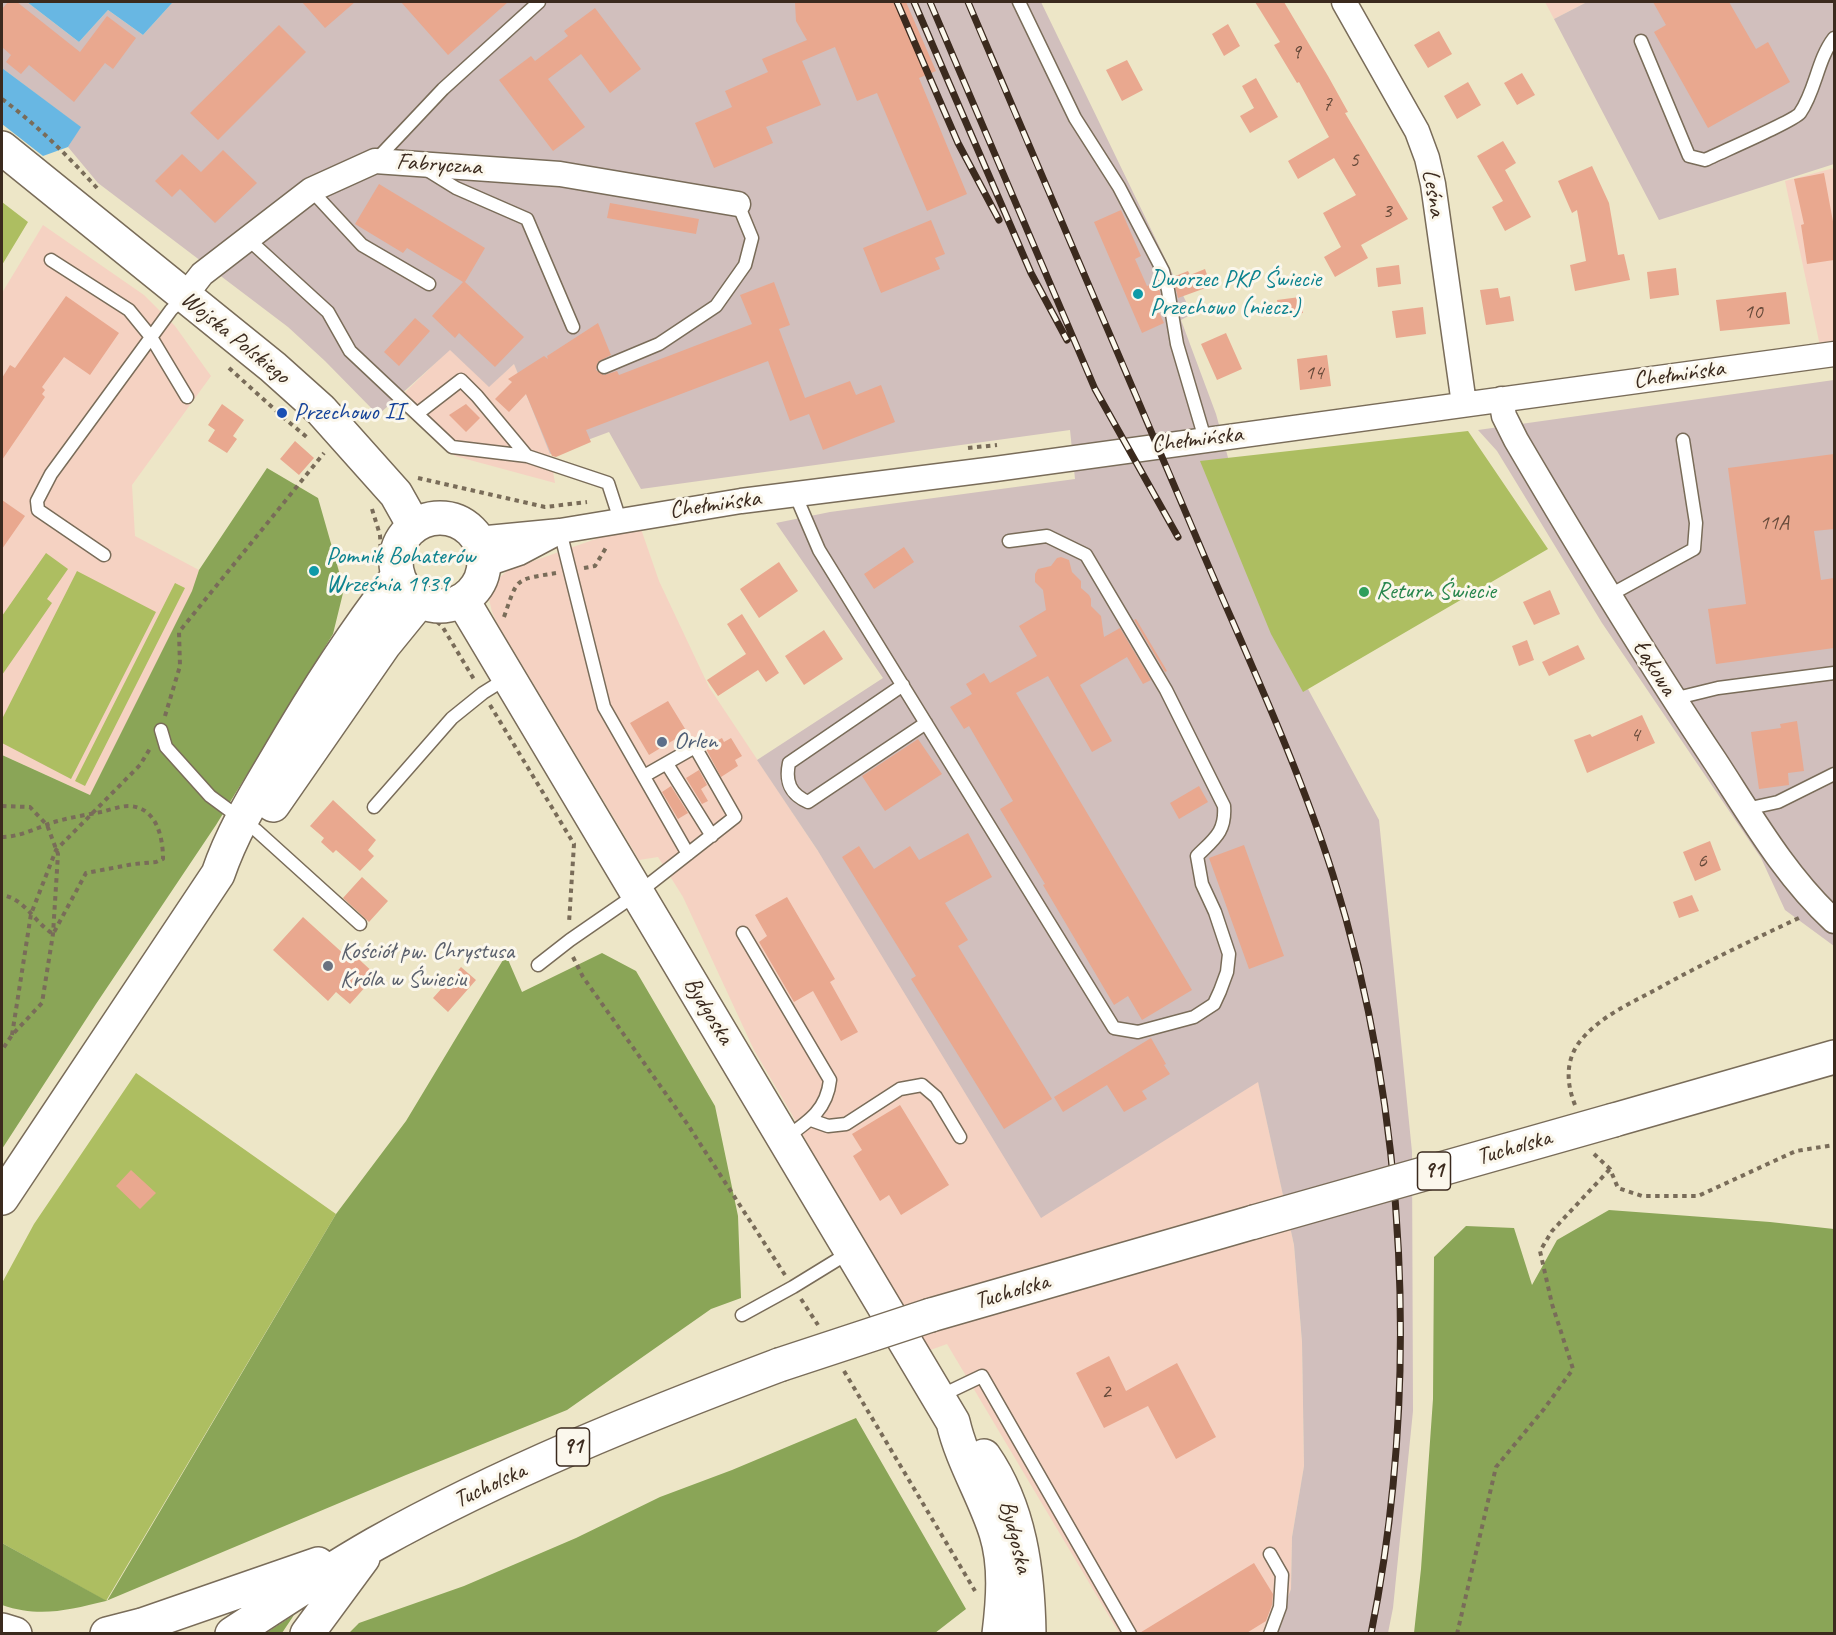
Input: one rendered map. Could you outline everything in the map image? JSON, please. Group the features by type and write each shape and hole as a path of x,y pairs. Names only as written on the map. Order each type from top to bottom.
{"street":[{"name":"Leśna","path":"1344,2 1417,130 1427,158 1433,184 1464,404"},
{"name":"Wojska Polskiego","path":"2,148 273,367 321,410 396,494 414,526"},
{"name":"Fabryczna","path":"184,297 202,274 311,190 375,161 560,174 738,204"},
{"name":"Chełmińska","path":"481,552 519,553 560,531 615,518 1834,354"},
{"name":"Łąkowa","path":"1500,399 1504,416 1516,440 1673,699 1775,853 1834,921"},
{"path":"2,1198 218,874 242,853 249,824 305,709 361,623 389,569 395,563 397,548 404,536 414,526 427,519 456,520 468,528 481,552 478,585 463,601 426,611 384,645 325,728 249,824"},
{"path":"389,569 406,592 426,611"},
{"name":"Bydgoska","path":"463,601 495,685 638,893 945,1410 975,1478 996,1534 1002,1568 1002,1611 999,1634"},
{"name":"Tucholska","path":"232,1634 374,1545 431,1514 581,1443 661,1409 779,1365 931,1315 1834,1057"},
{"name":"Bydgoska","path":"945,1410 970,1436 992,1467 1010,1503 1022,1546 1029,1634"},
{"path":"107,1634 142,1625 374,1545"},
{"path":"307,1634 374,1545"},
{"path":"2,1630 15,1634"}],"lane":[{"path":"375,161 443,89 539,2"},
{"path":"1019,2 1075,118 1119,187 1163,271 1177,344 1205,439"},
{"path":"1641,41 1689,156 1705,160 1798,116 1815,86 1826,49 1834,38"},
{"path":"415,164 456,188 527,219 573,327"},
{"path":"311,190 362,245 429,284"},
{"path":"604,367 659,344 716,306 745,265 752,238 738,204"},
{"path":"248,238 328,312 350,351 452,447 527,456 608,483 615,518"},
{"path":"51,260 129,310 151,337 187,398"},
{"path":"104,555 38,510 37,501 51,474 171,310 184,297"},
{"path":"417,414 461,380 527,456"},
{"path":"1610,595 1694,549 1696,523 1683,440"},
{"path":"795,494 819,550 1114,1028 1138,1032 1194,1017 1214,1004 1227,972 1229,954 1215,912 1202,884 1197,856 1220,834 1225,818 1224,806 1166,690 1086,555 1047,536 1009,541"},
{"path":"560,531 604,707 688,854"},
{"path":"1673,699 1718,688 1834,674"},
{"path":"374,807 452,718 495,685"},
{"path":"903,685 789,763 788,785 798,797 808,802 926,723"},
{"path":"161,730 166,747 210,796 249,824 360,924"},
{"path":"538,965 638,893 735,818 695,747 644,776"},
{"path":"667,764 712,836"},
{"path":"1746,808 1778,802 1834,774"},
{"path":"743,933 830,1080 828,1094 811,1120 784,1138"},
{"path":"811,1120 828,1126 846,1124 900,1089 922,1086 936,1097 960,1137"},
{"path":"742,1315 851,1251"},
{"path":"945,1410 982,1376 1130,1634"},
{"path":"1270,1554 1282,1575 1280,1607 1270,1634"}],"path":[{"path":"2,99 24,115 64,152 103,195"},
{"path":"223,361 237,377 332,460"},
{"path":"967,448 1001,444"},
{"path":"12,1035 31,914 56,850 140,765 161,730 180,666 179,632 325,452"},
{"path":"412,471 419,479 545,507 615,518 595,566 525,579 515,585 504,617"},
{"path":"366,501 372,510 389,569"},
{"path":"426,611 495,685 574,844 568,924 572,954 583,977 688,1125 818,1326"},
{"path":"2,806 30,807 47,825 58,854 53,934 42,1002 12,1035 2,1050"},
{"path":"2,837 10,837 47,825 128,806 151,814 163,848 163,859 86,873 53,934"},
{"path":"2,896 14,898 53,934"},
{"path":"1457,1634 1496,1467 1544,1409 1573,1369 1552,1304 1540,1251 1552,1231 1610,1169"},
{"path":"842,1367 971,1584"}],"shaded area":[{"path":"2,2 27,2 79,42 108,10 143,35 173,2 1041,2 1192,314 1181,320 1216,414 1275,628 1379,820 1412,1152 1413,1411 1393,1608 1388,1633 1274,1633 1291,1589 1292,1537 1304,1466 1302,1342 1294,1245 1258,1082 1041,1218 818,851 757,760 883,678 776,523 830,512 1075,479 1070,430 641,489 609,432 550,454 514,364 489,387 450,350 378,415 288,327 98,183 68,147 80,127 2,68"},
{"path":"1545,2 1587,2 1554,19"},
{"path":"1587,2 1834,2 1834,164 1659,220 1554,19"},
{"path":"1834,168 1834,344 1820,346 1785,181"},
{"path":"43,225 144,295 175,326 211,376 132,485 135,536 199,570 193,591 90,795 2,755 2,293"},
{"path":"450,349 489,386 514,364 550,454 555,483 455,456 396,401"},
{"path":"1834,380 1834,946 1785,910 1761,858 1602,623 1497,451 1478,430"},
{"path":"640,526 659,581 709,687 818,851 1258,1081 1294,1245 1302,1342 1304,1466 1292,1537 1291,1589 1274,1633 1119,1633 947,1344 922,1353 791,1113 754,1050 683,897 658,857 639,860 497,623 489,599 497,580 508,570 607,535"}],"green space":[{"path":"2,202 28,222 2,265"},
{"name":"Return Świecie","path":"1468,431 1548,549 1303,692 1271,634 1200,461"},
{"path":"267,468 318,498 344,589 333,634 216,825 2,1149 2,755 90,795 192,591 199,570"},
{"path":"46,553 68,569 47,599 52,603 2,675 2,616"},
{"path":"77,571 156,612 71,779 2,743 2,719"},
{"path":"175,583 185,588 85,786 75,781"},
{"path":"602,953 636,971 715,1106 738,1216 741,1298 711,1309 567,1410 107,1600 336,1214 406,1121 506,955 522,992"},
{"path":"136,1073 336,1214 106,1601 2,1543 2,1283 34,1224"},
{"path":"1609,1210 1834,1229 1834,1633 1414,1633 1433,1399 1434,1257 1466,1226 1514,1228 1532,1285 1557,1240"},
{"path":"856,1418 966,1609 935,1633 349,1633 359,1623 464,1586 576,1538 660,1497 732,1470"},
{"path":"2,1543 107,1601 66,1610 42,1612 2,1605"},
{"path":"294,1615 282,1633 266,1633"}],"water":[{"path":"27,2 173,2 143,35 108,10 79,42"},
{"path":"2,68 81,127 68,147 43,156 2,124"}],"building":[{"path":"8,2 17,2 80,52 107,16 136,38 113,69 105,63 74,102 29,65 21,74 6,62 11,55 2,47 2,9"},
{"path":"302,2 355,2 325,28"},
{"path":"401,2 508,2 448,55"},
{"path":"795,2 906,2 936,71 919,78 967,194 927,211 877,93 857,101 835,47 802,61 821,105 766,127 773,143 714,168 695,123 732,107 725,91 768,72 762,59 807,40 796,21"},
{"path":"1255,2 1284,2 1348,112 1345,113 1408,219 1361,245 1368,258 1335,277 1324,257 1341,247 1323,213 1356,195 1334,158 1298,179 1288,161 1329,137 1299,82 1297,83 1274,45 1280,42"},
{"path":"1653,2 1729,2 1756,49 1768,42 1790,82 1708,128 1654,32 1666,25"},
{"path":"595,8 641,69 610,93 581,54 548,79 585,127 553,151 499,80 531,56 535,61 568,36 564,31"},
{"path":"1228,24 1240,46 1224,56 1212,34"},
{"path":"279,25 306,52 218,140 190,113"},
{"path":"1439,31 1452,54 1428,68 1414,45"},
{"path":"1127,60 1143,90 1122,101 1106,70"},
{"path":"1522,73 1535,95 1517,105 1504,83"},
{"path":"1256,78 1278,117 1250,133 1240,116 1254,108 1242,86"},
{"path":"1468,82 1481,105 1457,119 1444,96"},
{"path":"1503,141 1516,163 1505,170 1531,217 1505,231 1492,207 1503,201 1477,156"},
{"path":"223,150 257,183 215,223 180,189 172,197 155,181 182,154 201,172"},
{"path":"1592,166 1609,203 1618,255 1624,254 1630,280 1575,291 1570,265 1586,261 1577,210 1572,213 1558,181"},
{"path":"1824,173 1834,227 1834,260 1807,264 1801,225 1804,224 1794,179"},
{"path":"379,184 485,248 465,282 524,337 495,367 459,333 455,338 432,316 463,282 407,248 403,253 355,224"},
{"path":"610,203 699,219 696,234 607,218"},
{"name":"Dworzec PKP Świecie Przechowo (niecz.)","path":"1121,210 1141,256 1135,259 1147,286 1157,282 1160,292 1162,304 1156,306 1164,323 1142,333 1094,222"},
{"path":"931,220 945,254 935,258 940,269 881,293 863,248"},
{"path":"1399,265 1401,284 1378,287 1376,268"},
{"path":"1676,268 1679,295 1650,299 1647,272"},
{"path":"1205,269 1211,286 1178,298 1173,277 1188,271 1190,275"},
{"path":"774,282 790,325 779,329 805,398 850,381 856,395 881,385 895,422 823,450 809,414 790,421 768,361 586,430 591,442 556,457 552,456 526,394 509,412 495,399 512,382 508,379 544,356 548,359 547,356 598,323 611,355 598,362 596,370 604,375 617,371 619,375 752,324 740,295"},
{"path":"1498,288 1500,298 1510,296 1514,321 1486,325 1480,290"},
{"path":"1786,292 1790,324 1720,331 1716,300"},
{"path":"66,296 119,333 90,375 64,357 42,387 45,390 42,394 45,397 2,460 2,378 10,365 15,368"},
{"path":"1300,297 1303,313 1280,316 1277,300"},
{"path":"1423,307 1426,334 1396,338 1392,311"},
{"path":"415,318 430,331 399,366 384,352"},
{"path":"1226,333 1242,369 1217,380 1201,344"},
{"path":"1327,355 1331,386 1300,390 1297,359"},
{"path":"222,404 244,420 233,436 237,439 227,453 208,441 215,430 208,425"},
{"path":"466,404 480,418 466,432 449,415"},
{"path":"295,441 314,458 299,475 280,459"},
{"path":"1834,454 1834,529 1814,531 1821,580 1834,578 1834,648 1716,664 1708,609 1746,604 1728,468"},
{"path":"2,500 25,516 2,549"},
{"path":"904,547 914,562 874,589 864,574"},
{"path":"1057,558 1069,560 1072,572 1081,581 1081,588 1091,599 1091,606 1101,616 1104,637 1120,628 1151,680 1143,684 1127,657 1080,685 1112,741 1092,752 1048,676 1016,693 1192,990 1142,1020 1128,996 1114,1005 1000,809 1013,801 969,726 964,729 950,707 972,694 966,684 984,673 990,683 1037,656 1019,626 1046,610 1043,590 1035,582 1035,574 1038,569 1051,566"},
{"path":"779,562 798,591 759,618 740,589"},
{"path":"1550,590 1560,614 1534,625 1523,602"},
{"path":"742,614 779,673 766,682 758,670 718,696 707,680 746,654 727,624"},
{"path":"1136,619 1167,671 1165,672 1134,620"},
{"path":"824,630 843,659 804,685 785,656"},
{"path":"1527,640 1534,660 1519,666 1512,646"},
{"path":"1578,645 1585,659 1549,676 1542,662"},
{"path":"668,701 687,732 649,755 630,723"},
{"path":"1642,715 1655,743 1587,773 1574,740 1590,734 1592,737"},
{"path":"1797,721 1804,771 1788,773 1789,785 1759,789 1751,732 1781,728 1780,724"},
{"path":"722,738 724,742 731,738 742,756 735,760 738,766 721,777 705,747"},
{"path":"918,739 942,774 885,811 862,776"},
{"path":"699,770 707,785 701,789 708,801 702,804 686,778"},
{"path":"671,786 688,813 678,819 662,792"},
{"path":"1199,786 1208,802 1179,819 1170,803"},
{"path":"333,800 376,840 368,850 374,856 360,871 336,850 333,853 321,842 324,838 310,826"},
{"path":"968,833 992,877 945,903 968,940 958,946 1052,1099 1004,1129 911,979 916,976 842,857 859,846 874,869 910,846 919,860"},
{"path":"1710,841 1721,870 1695,881 1683,852"},
{"path":"1244,845 1284,956 1249,969 1209,858"},
{"path":"362,877 388,901 369,922 343,898"},
{"path":"1692,895 1699,911 1679,918 1673,902"},
{"path":"787,897 835,979 830,982 858,1032 841,1041 813,991 794,1002 759,942 767,936 755,915"},
{"name":"Kościół pw. Chrystusa Króla w Świeciu","path":"303,917 346,956 351,952 376,975 350,1004 336,992 328,1001 273,950"},
{"path":"461,967 476,980 448,1012 433,998"},
{"path":"1151,1038 1170,1074 1142,1091 1147,1099 1124,1112 1107,1085 1063,1112 1054,1097"},
{"path":"900,1105 949,1185 901,1215 889,1195 880,1201 853,1156 862,1150 852,1134"},
{"path":"131,1170 156,1193 140,1209 116,1186"},
{"path":"1109,1356 1126,1391 1177,1363 1216,1437 1176,1459 1148,1406 1104,1428 1076,1373"},
{"path":"1254,1563 1273,1594 1272,1605 1266,1621 1245,1634 1138,1634"}],"railway":[{"path":"897,2 958,143 999,220"},
{"path":"914,2 1031,273 1067,340"},
{"path":"930,2 1095,389 1178,537"},
{"path":"968,2 1285,745 1333,875 1358,966 1377,1060 1391,1156 1398,1252 1400,1349 1396,1446 1387,1541 1371,1634"}],"place":[{"name":"Dworzec PKP Świecie Przechowo (niecz.)","path":"1138,294"},
{"name":"Przechowo II","path":"282,413"},
{"name":"Pomnik Bohaterów Września 1939","path":"314,571"},
{"name":"Return Świecie","path":"1364,592"},
{"name":"Orlen","path":"662,742"},
{"name":"Kościół pw. Chrystusa Króla w Świeciu","path":"328,966"}]}
